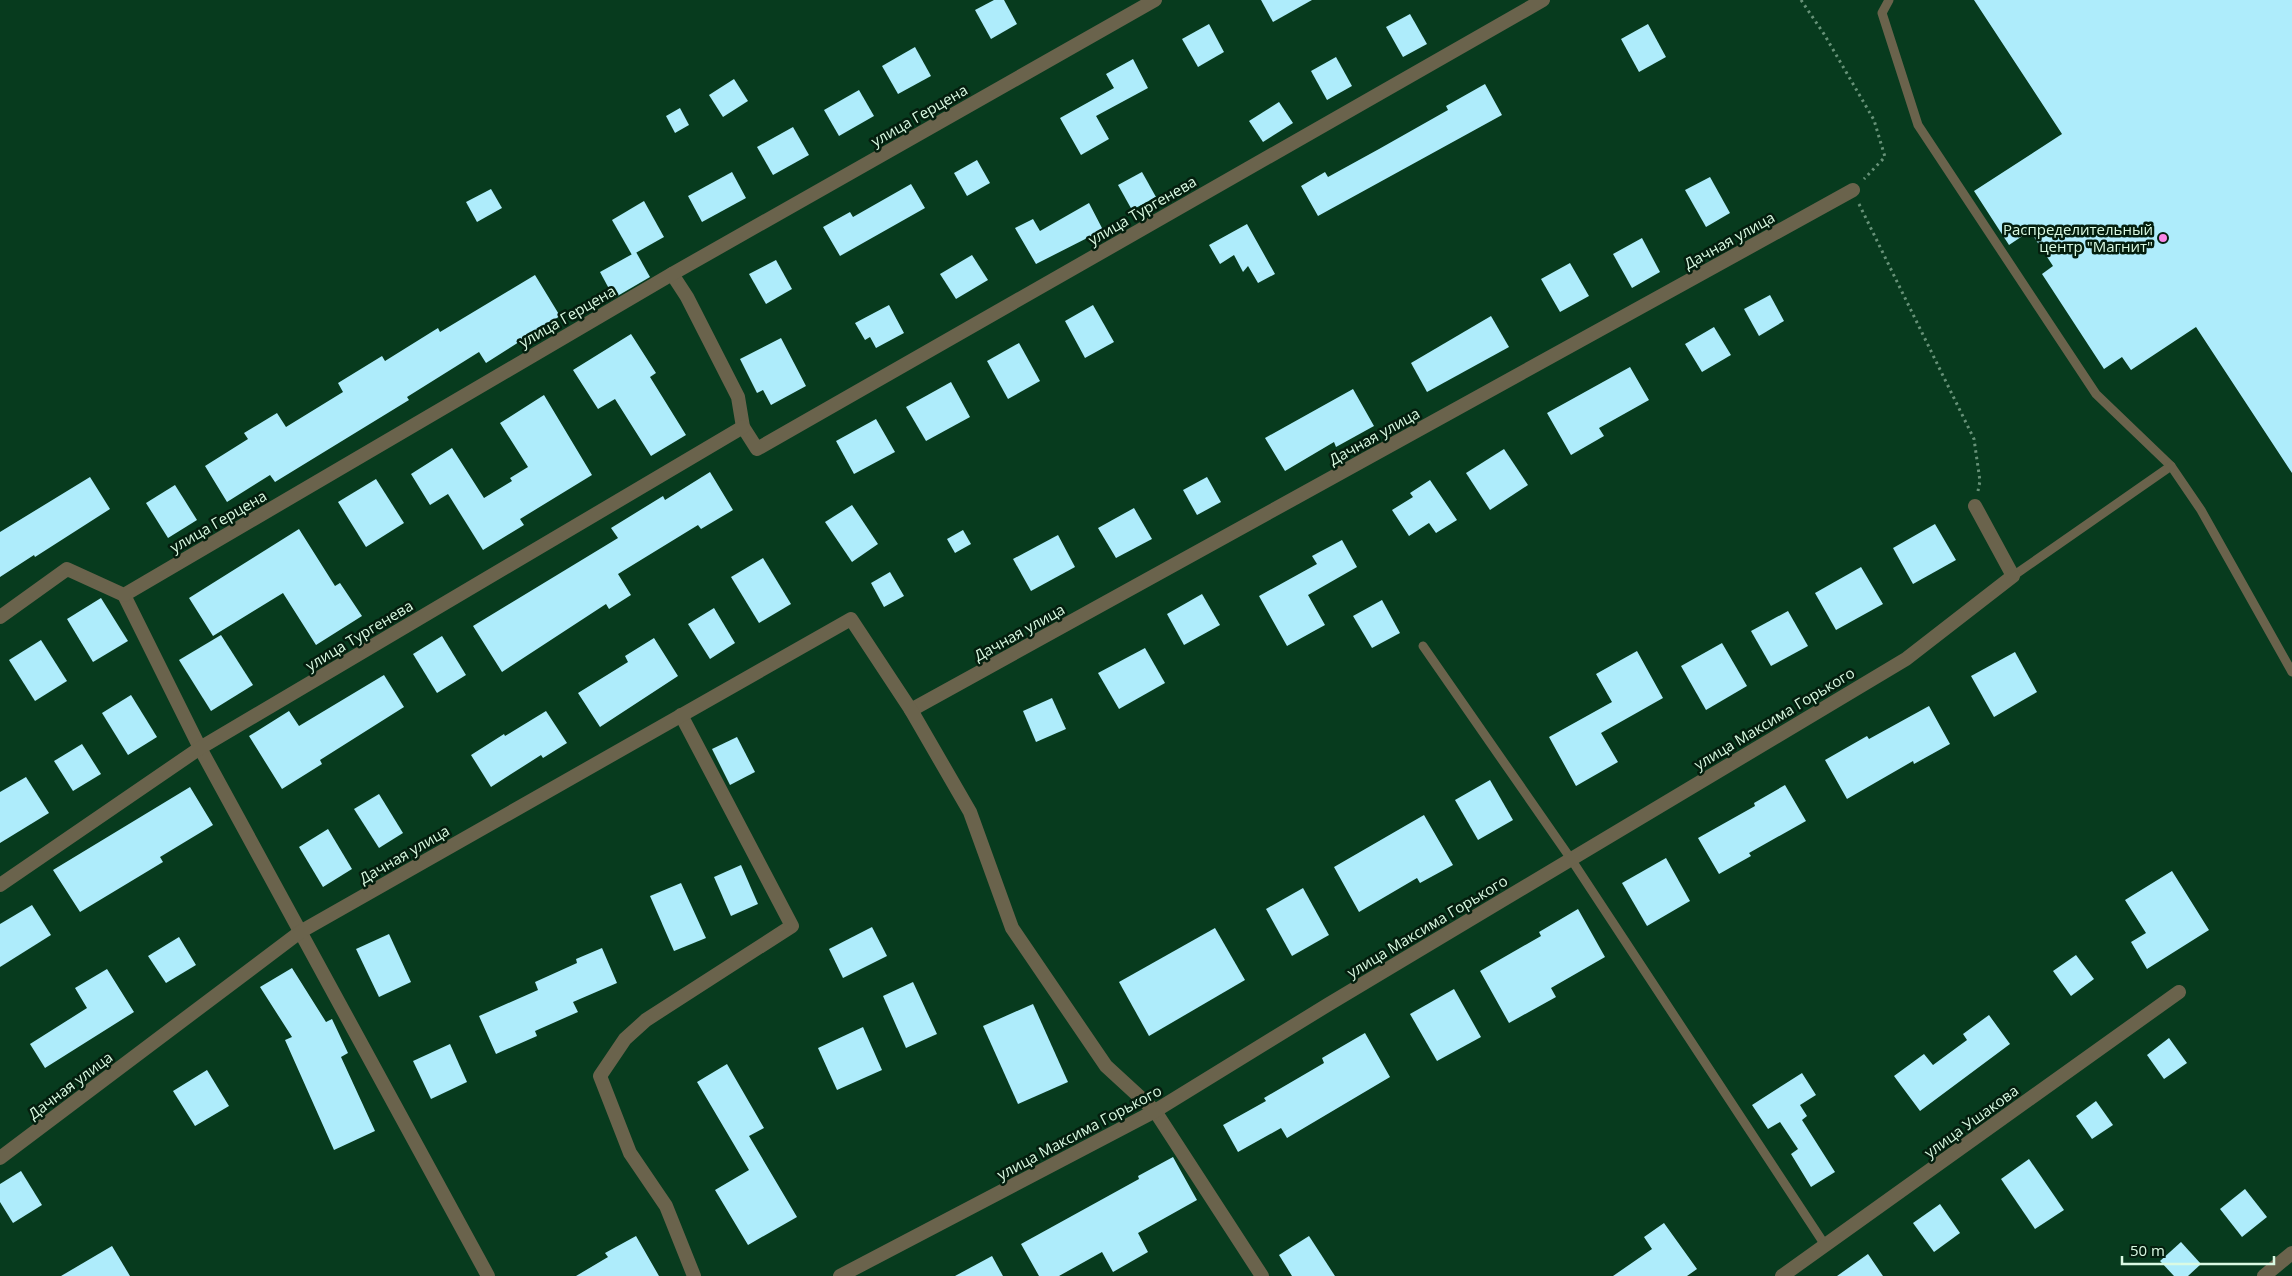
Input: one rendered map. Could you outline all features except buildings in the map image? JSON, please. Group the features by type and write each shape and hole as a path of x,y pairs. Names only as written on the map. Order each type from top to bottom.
{"street":[{"name":"улица Герцена","path":"124,595 672,274 1156,0"},
{"name":"улица Тургенева","path":"0,885 200,748 743,428 757,449 1543,0"},
{"name":"Дачная улица","path":"0,1158 300,932 851,619 911,710 1852,190"},
{"path":"672,274 687,298 738,397 743,428"},
{"path":"1975,506 2013,576"},
{"path":"0,617 67,569 124,595 200,748 488,1276"},
{"name":"улица Максима Горького","path":"840,1276 1155,1111 1337,999 1906,659 2013,576"},
{"path":"911,710 970,812 1012,928 1106,1066 1155,1111 1262,1276"},
{"path":"682,715 792,926 646,1020 625,1039 600,1076 630,1153 666,1206 694,1276"},
{"name":"улица Ушакова","path":"1782,1276 2179,992"},
{"path":"2264,1276 2292,1254"}],"lane":[{"path":"1889,0 1882,13 1918,125 2096,394 2171,466 2201,510 2292,672"},
{"path":"2013,576 2171,466"},
{"path":"1423,646 1571,860 1825,1245"}],"path":[{"path":"1801,0 1824,34 1874,120 1885,157 1852,190 1974,439 1980,481 1975,506"}],"place":[{"name":"Распределительный центр \"Магнит\"","path":"2163,238"}]}
